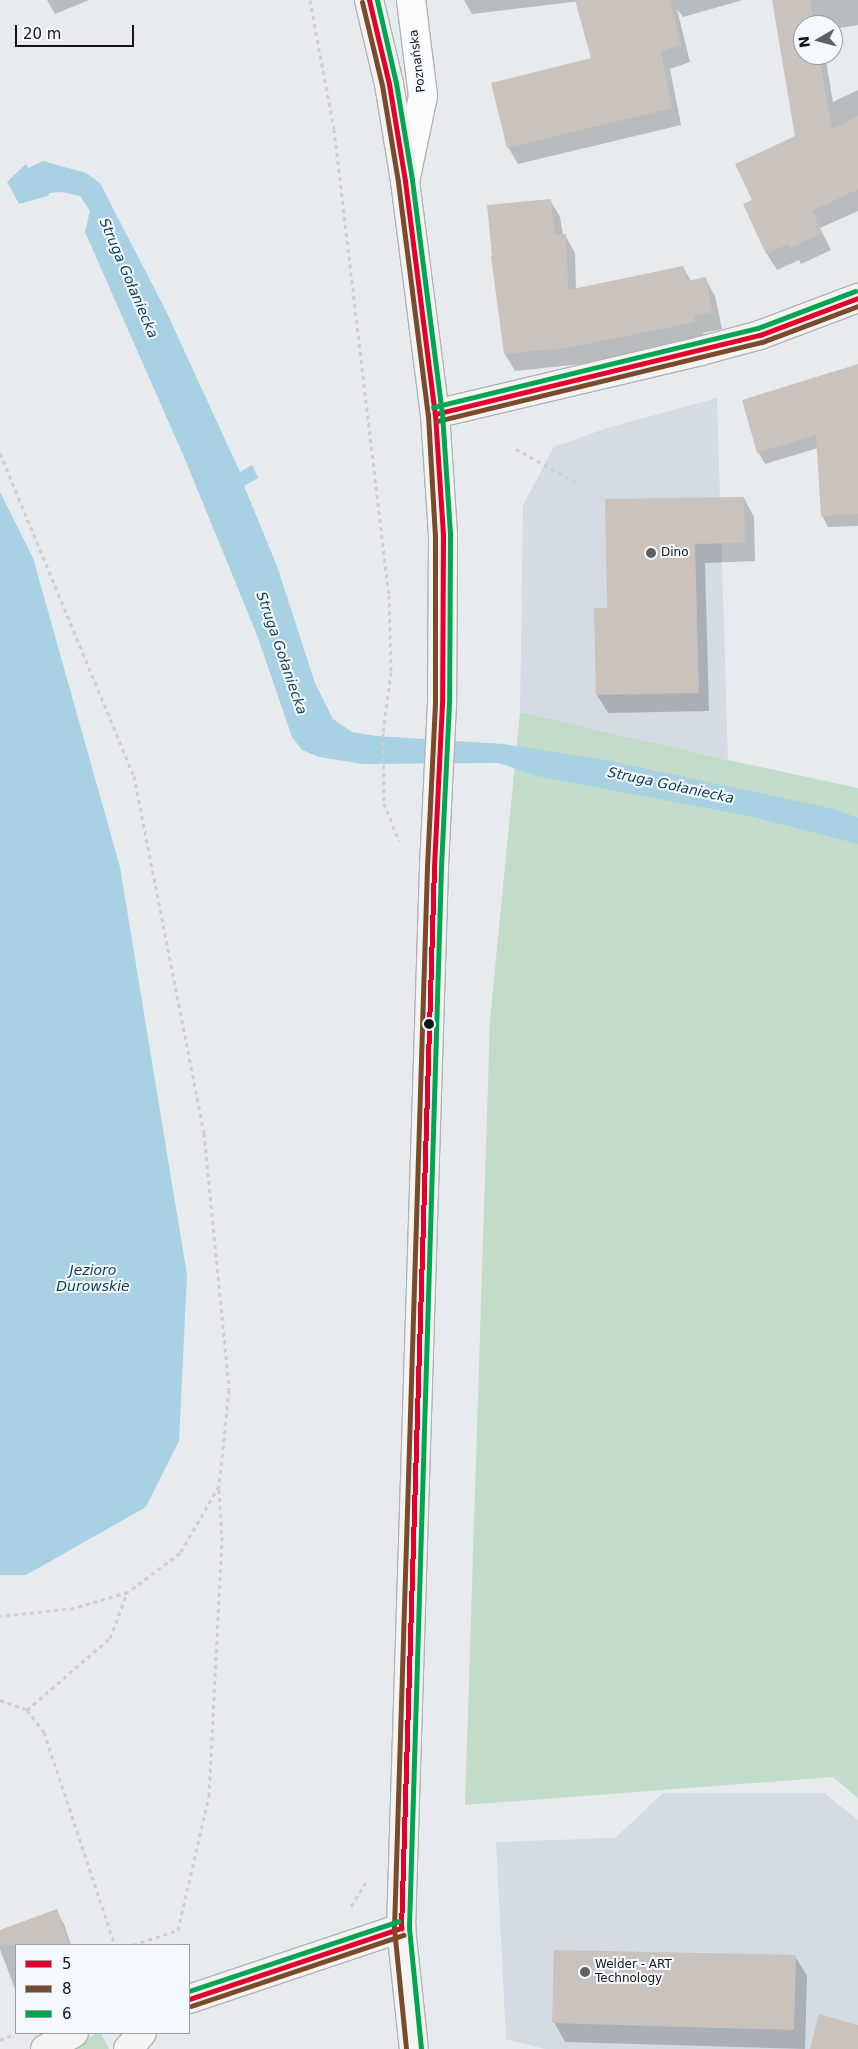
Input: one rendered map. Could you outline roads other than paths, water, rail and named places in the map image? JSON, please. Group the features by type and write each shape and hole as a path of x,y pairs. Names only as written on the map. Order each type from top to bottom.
{"street":[{"path":"368,0 390,84 405,181 434,414 443,535 442,703 433,896 401,1928 414,2049"},
{"name":"Poznańska","path":"405,181 423,96 411,0"},
{"path":"434,414 701,351 760,335 858,298"},
{"path":"190,1999 401,1928"},
{"path":"45,2049 72,2034"},
{"path":"128,2049 141,2034"}],"water":[{"name":"Struga Gołaniecka","path":"43,161 86,173 100,183 166,311 240,472 252,465 258,478 244,486 277,566 315,683 333,719 352,732 376,736 504,744 605,760 834,809 858,818 858,844 754,817 537,776 499,763 363,764 319,757 302,750 292,737 257,635 184,457 85,232 90,211 80,196 61,192 50,193 48,196 19,204 7,182 26,164 28,168"},
{"name":"Jezioro Durowskie","path":"0,492 33,558 120,867 187,1275 179,1441 146,1507 26,1575 0,1575"}],"place":[{"name":"Dino","path":"651,553"},
{"name":"Welder - ART Technology","path":"585,1972"}]}
